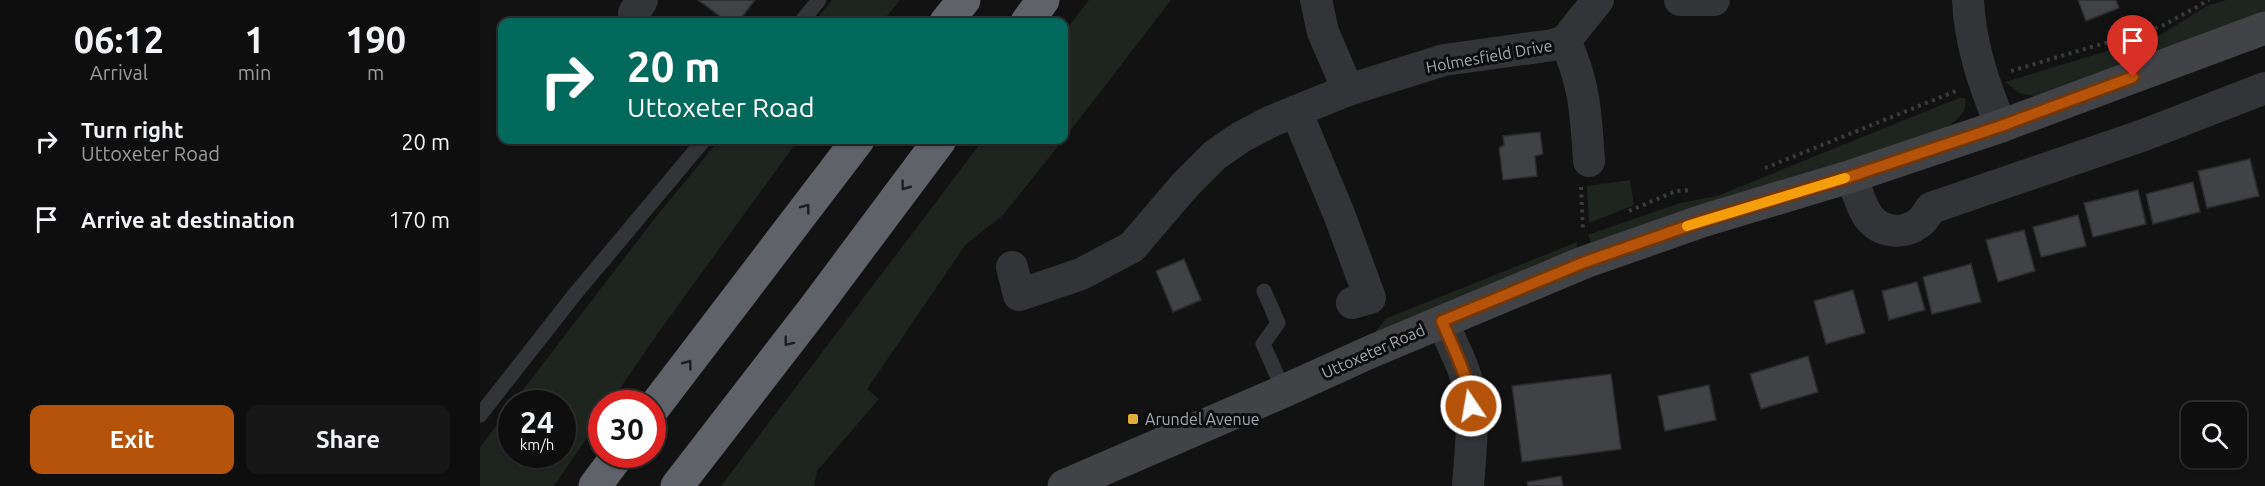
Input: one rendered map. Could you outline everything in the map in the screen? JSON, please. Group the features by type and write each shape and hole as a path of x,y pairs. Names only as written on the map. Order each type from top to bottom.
{"highway":[{"path":"949,18 964,0"},
{"path":"1030,18 1043,0"},
{"path":"666,392 855,144"},
{"path":"677,486 937,144"},
{"path":"595,486 608,468"}],"main road":[{"name":"Uttoxeter Road","path":"1064,486 1442,321 1584,246 1702,221 1852,176 2001,126 2265,28"}],"street":[{"path":"1316,0 1323,32 1348,90"},
{"name":"Holmesfield Drive","path":"1012,267 1019,295 1081,274 1132,247 1185,184 1215,155 1241,137 1348,90 1444,60 1552,45 1565,41 1598,0"},
{"path":"1680,0 1714,0"},
{"path":"1968,0 1982,80 2001,126"},
{"path":"1565,41 1580,74 1586,113 1589,161"},
{"path":"1852,176 1862,204 1869,217 1879,227 1892,231 1908,229 1921,222 1931,208 2144,135 2265,88"},
{"path":"1296,111 1339,214 1370,298 1352,303"},
{"path":"1442,321 1470,394 1468,486"}],"lane":[{"path":"804,18 819,0"},
{"path":"480,415 575,294 701,144"},
{"path":"1264,291 1278,323 1263,344 1284,391"}],"path":[{"path":"1763,168 1982,80 2162,26 2209,0"},
{"path":"1584,246 1581,175 1589,161"},
{"path":"1625,213 1676,191 1700,189"},
{"path":"1584,246 1594,226"}],"shaded area":[{"path":"832,0 900,0 885,18 817,18"},
{"path":"1089,0 1171,0 1068,134 1068,28"},
{"path":"2226,0 2265,0 2265,14 2039,97 2019,93 2005,82 2160,35 2209,5"},
{"path":"1959,98 1965,98 1964,111 1961,116 1935,134 1592,246 1588,235 1680,203 1717,196"},
{"path":"716,144 795,144 619,390 588,390 588,436 576,454 576,390 523,390 655,218"},
{"path":"980,144 1060,144 1003,215 966,244 867,389 879,399 817,471 814,486 721,486"},
{"path":"1630,180 1634,205 1589,223 1587,186"},
{"path":"1577,242 1576,254 1375,332 1387,318"},
{"path":"498,423 498,468 566,468 554,486 480,486 480,447"}],"building":[{"path":"698,0 755,0 741,18 723,18"},
{"path":"2078,0 2116,0 2119,8 2086,21"},
{"path":"1540,132 1543,154 1535,156 1537,176 1503,180 1499,148 1504,145 1503,136"},
{"path":"2250,159 2259,196 2207,208 2198,171"},
{"path":"2193,182 2200,212 2153,224 2146,194"},
{"path":"2138,190 2146,224 2093,237 2084,203"},
{"path":"2078,215 2086,246 2041,257 2033,227"},
{"path":"2024,230 2035,271 1998,282 1986,240"},
{"path":"1184,259 1201,300 1173,312 1156,271"},
{"path":"1971,264 1981,302 1932,314 1923,277"},
{"path":"1917,282 1925,310 1889,320 1882,291"},
{"path":"1853,290 1865,333 1826,344 1814,301"},
{"path":"1808,356 1818,392 1761,409 1750,374"},
{"path":"1611,374 1621,449 1522,462 1512,386"},
{"path":"1709,385 1716,420 1665,431 1658,396"},
{"path":"1561,476 1563,486 1528,486 1527,482"}],"slow traffic":[{"path":"1687,226 1845,178"}],"place":[{"name":"Arundel Avenue","path":"1133,419"}],"route":[{"path":"1471,406 1470,394 1462,370 1442,321 1585,262 1702,221 1852,176 2001,126 2133,77"}]}
